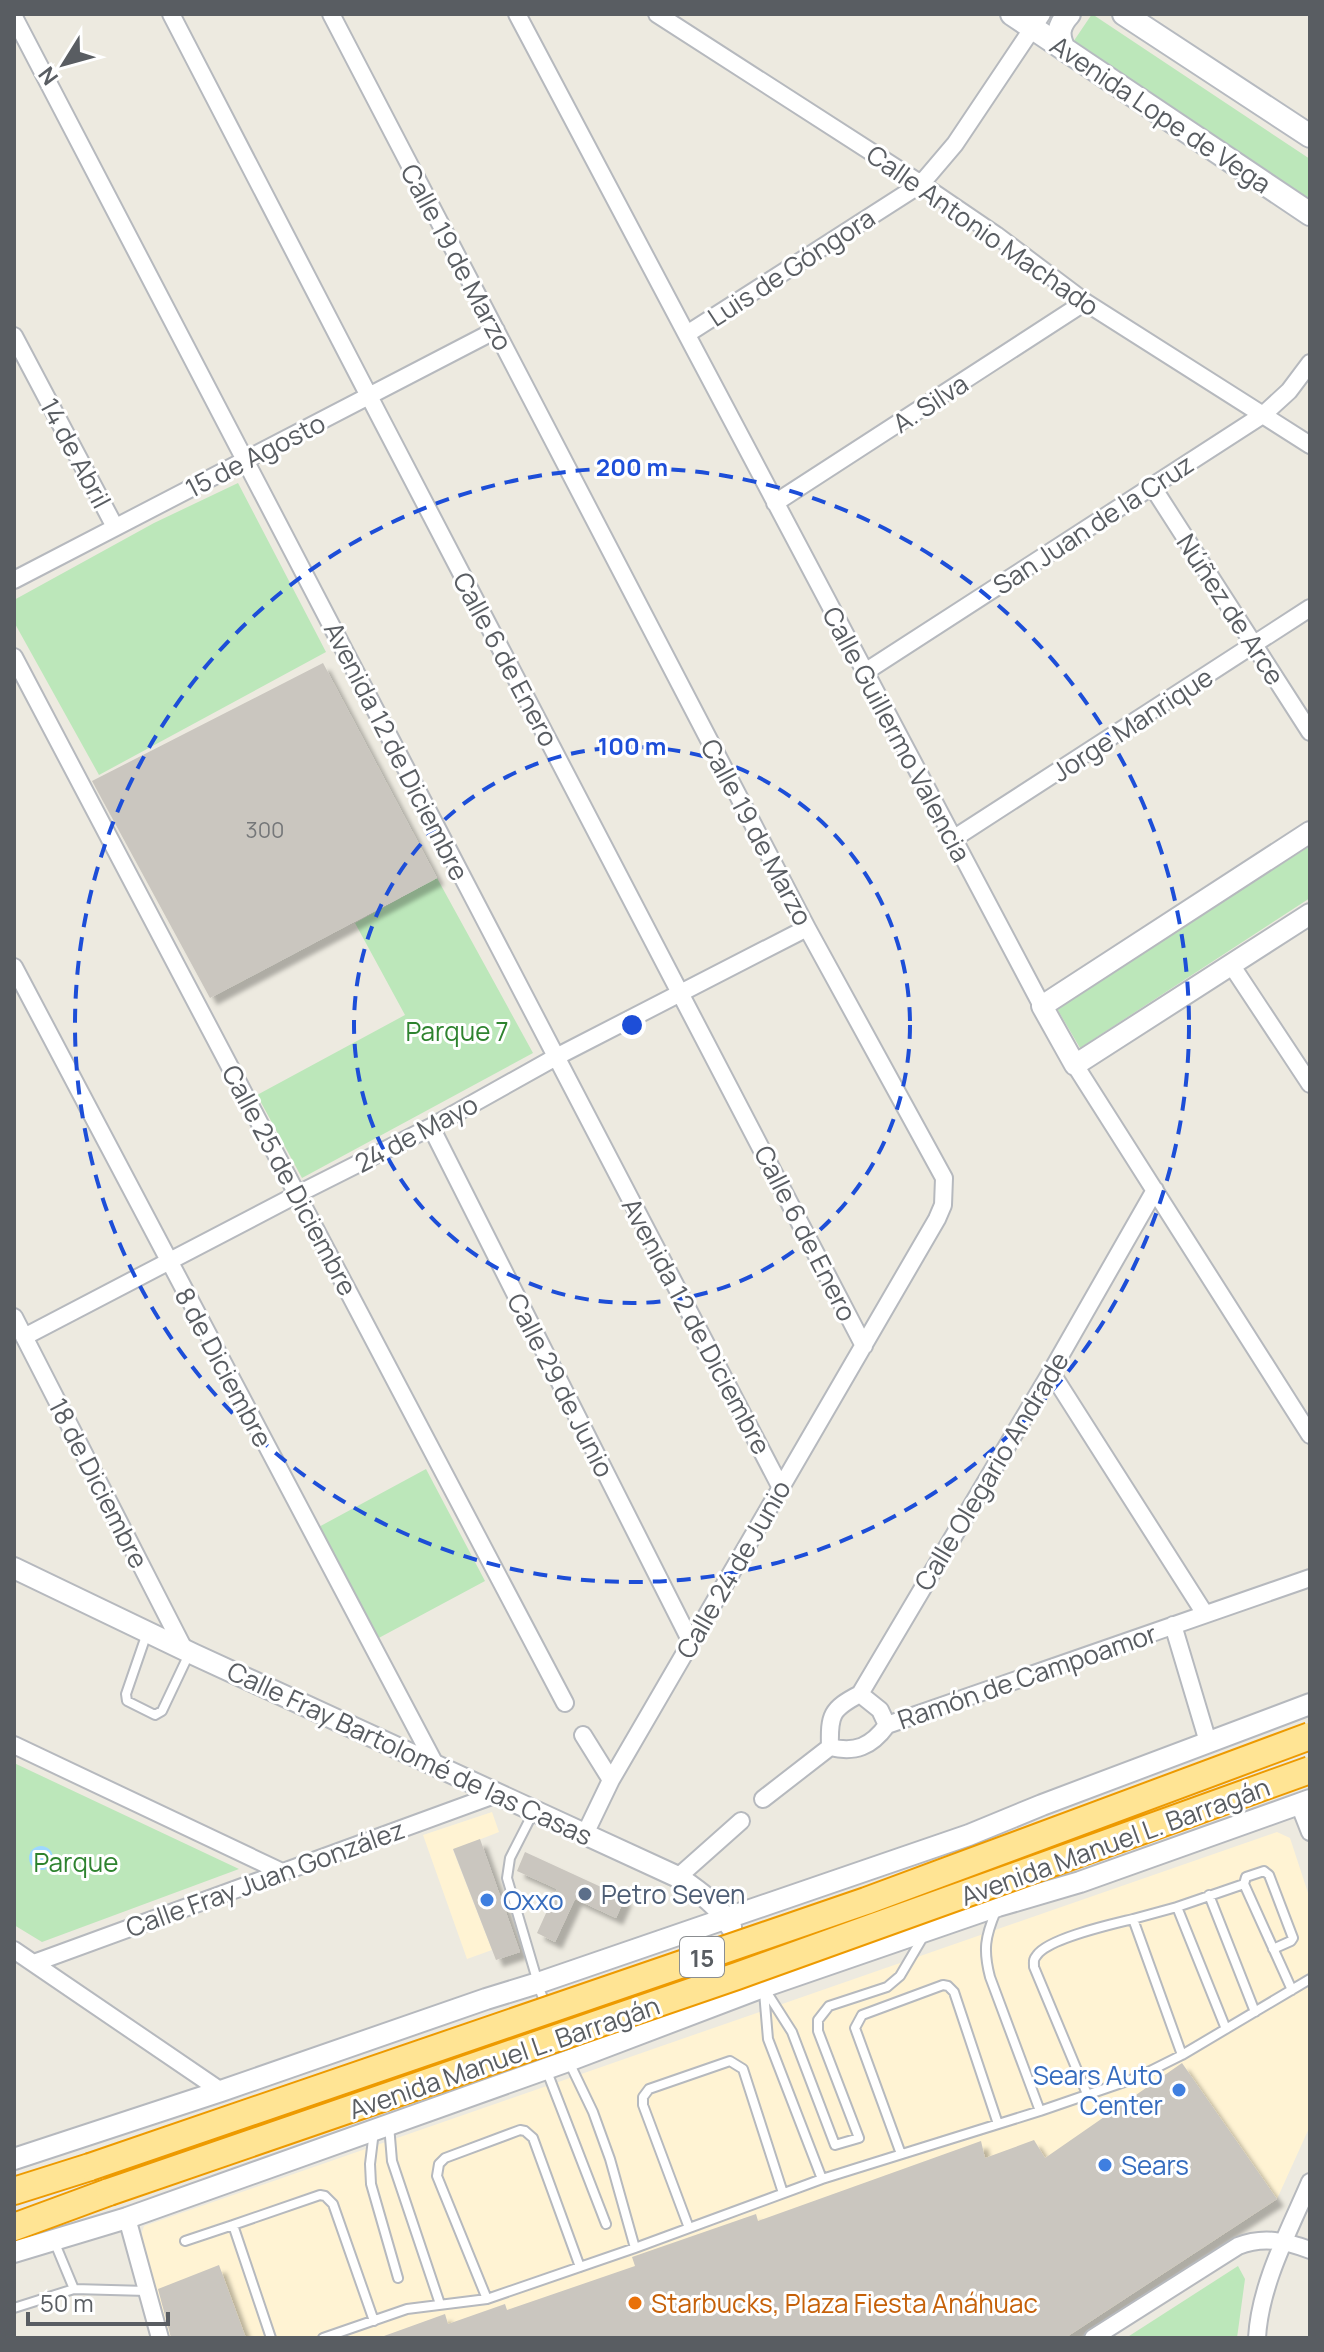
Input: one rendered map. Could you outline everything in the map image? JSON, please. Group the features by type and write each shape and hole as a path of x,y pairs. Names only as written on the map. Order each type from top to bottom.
{"highway":[{"name":"Avenida Manuel L. Barragán","path":"14,2191 866,1901 1310,1736"},
{"name":"Avenida Manuel L. Barragán","path":"14,2227 737,1976 1310,1770"}],"main road":[{"name":"Avenida Lope de Vega","path":"1012,14 1038,21 1064,49 1310,214"},
{"path":"1064,49 1058,37 1069,14"},
{"path":"1124,14 1310,136"}],"street":[{"name":"Calle 6 de Enero","path":"171,14 864,1346"},
{"name":"Calle 19 de Marzo","path":"331,14 807,928 944,1178"},
{"name":"Calle Guillermo Valencia","path":"517,14 1042,1006 1075,1065 1155,1190 1305,1416 1310,1435"},
{"name":"Calle Antonio Machado","path":"657,14 921,184 996,235 1085,302 1310,445"},
{"name":"Avenida 12 de Diciembre","path":"14,17 780,1486"},
{"name":"Luis de Góngora","path":"687,334 921,184 955,144 1038,21"},
{"name":"A. Silva","path":"775,503 1085,302"},
{"name":"15 de Agosto","path":"14,580 496,330"},
{"name":"14 de Abril","path":"14,336 115,527"},
{"name":"San Juan de la Cruz","path":"865,672 1264,414 1289,391 1310,363"},
{"name":"Núñez de Arce","path":"1152,486 1310,732"},
{"name":"Jorge Manrique","path":"953,839 1310,608"},
{"name":"Calle 25 de Diciembre","path":"14,657 565,1703"},
{"path":"1042,1006 1310,832"},
{"path":"1075,1065 1310,914"},
{"name":"24 de Mayo","path":"24,1337 807,928"},
{"path":"1232,966 1310,1084"},
{"name":"8 de Diciembre","path":"14,967 436,1766"},
{"name":"Calle 29 de Junio","path":"431,1127 691,1642"},
{"name":"Calle 24 de Junio","path":"585,1834 611,1780 937,1219 943,1205 944,1178"},
{"name":"Calle Olegario Andrade","path":"830,1747 833,1715 841,1704 860,1694 1155,1190"},
{"name":"18 de Diciembre","path":"14,1317 187,1650"},
{"path":"1051,1372 1205,1614"},
{"name":"Calle Fray Bartolomé de las Casas","path":"14,1568 678,1877 727,1918 763,1987"},
{"name":"Ramón de Campoamor","path":"830,1747 848,1751 873,1741 887,1725 1310,1578"},
{"path":"1173,1625 1208,1742"},
{"path":"860,1694 880,1710 887,1725"},
{"path":"14,2159 969,1835 1310,1704"},
{"path":"583,1735 611,1780"},
{"path":"14,1745 282,1872"},
{"path":"763,1799 830,1747"},
{"name":"Calle Fray Juan González","path":"34,1963 497,1794"},
{"path":"14,2252 127,2218 546,2069 763,1987 998,1906 1080,1882 1305,1802 1310,1832"},
{"path":"1042,1805 1037,1834 1039,1848 1059,1873 1080,1882"},
{"path":"678,1877 741,1821"},
{"path":"969,1835 990,1840 1002,1848 1011,1860 1012,1884 998,1906"},
{"path":"14,1950 221,2091"},
{"path":"486,1999 509,2013 520,2040 520,2054 505,2082"},
{"path":"1257,2338 1263,2302 1310,2182"},
{"path":"127,2218 160,2338"},
{"path":"1093,2338 1238,2246 1267,2240 1310,2250"}],"lane":[{"path":"147,1632 126,1694 127,1701 155,1715 162,1711 187,1650"},
{"path":"534,1811 510,1858 507,1878 538,1983 610,2159 635,2248"},
{"path":"1273,1949 1291,1941 1293,1936 1269,1875 1264,1871 1246,1877 1244,1884 1273,1949 1292,1990"},
{"path":"1087,2094 1033,1961 1036,1955 1046,1947 1084,1932 1177,1907 1244,1884"},
{"path":"1209,1895 1255,2012"},
{"path":"998,1906 986,1938 984,1956 1040,2111"},
{"path":"1177,1907 1226,2029"},
{"path":"1133,1919 1182,2055"},
{"path":"763,1987 792,2032 835,2145 859,2138 818,2031 818,2020 829,2006 887,1987 900,1976 926,1932"},
{"path":"323,2338 407,2309 487,2299 822,2179 1136,2078 1182,2055 1310,1979"},
{"path":"901,2154 855,2028 862,2015 943,1985 954,1992 998,2124"},
{"path":"763,1987 768,2039 822,2179"},
{"path":"689,2228 643,2105 643,2097 649,2089 730,2061 739,2065 743,2069 783,2193"},
{"path":"546,2069 606,2224"},
{"path":"382,2128 370,2164 371,2184 398,2278"},
{"path":"382,2128 440,2304"},
{"path":"487,2299 437,2176 437,2169 445,2158 520,2130 533,2138 580,2267"},
{"path":"185,2241 320,2195 333,2204 374,2321"},
{"path":"233,2225 271,2338"},
{"path":"54,2241 74,2289"},
{"path":"14,2308 74,2289 147,2291"}],"shaded area":[{"path":"492,1812 499,1832 453,1850 492,1950 467,1959 423,1835"},
{"path":"1277,1832 1290,1838 1310,1899 1310,2126 1277,2199 1065,2338 167,2338 137,2247 144,2226"}],"green space":[{"path":"1092,14 1310,159 1310,206 1069,48"},
{"path":"238,483 326,652 99,775 14,622 14,600 154,523"},
{"path":"1310,846 1310,898 1080,1048 1056,1007"},
{"name":"Parque 7","path":"437,878 533,1053 302,1178 257,1095 405,1015 355,923"},
{"path":"426,1469 485,1581 375,1640 315,1529"},
{"name":"Parque","path":"14,1763 239,1869 42,1942 14,1925"},
{"path":"1238,2266 1245,2279 1237,2338 1126,2338"}],"water":[{"path":"41,1846 52,1853 53,1858 46,1869 41,1870 30,1863 29,1858 36,1847"}],"building":[{"path":"323,663 437,878 210,998 92,781"},
{"name":"Oxxo","path":"480,1839 520,1952 496,1960 453,1849"},
{"name":"Petro Seven","path":"525,1852 625,1898 616,1918 575,1899 555,1942 537,1933 557,1889 517,1871"},
{"path":"1182,2063 1277,2199 1065,2338 384,2338 445,2314 448,2324 505,2304 507,2310 635,2266 632,2257 756,2214 758,2221 981,2141 985,2158 1034,2140 1045,2158"},
{"path":"219,2265 246,2338 171,2338 158,2289"}],"place":[{"name":"Petro Seven","path":"585,1894"},
{"name":"Oxxo","path":"487,1900"},
{"name":"Sears Auto Center","path":"1179,2090"},
{"name":"Sears","path":"1105,2165"},
{"name":"Starbucks, Plaza Fiesta Anáhuac","path":"635,2303"}]}
